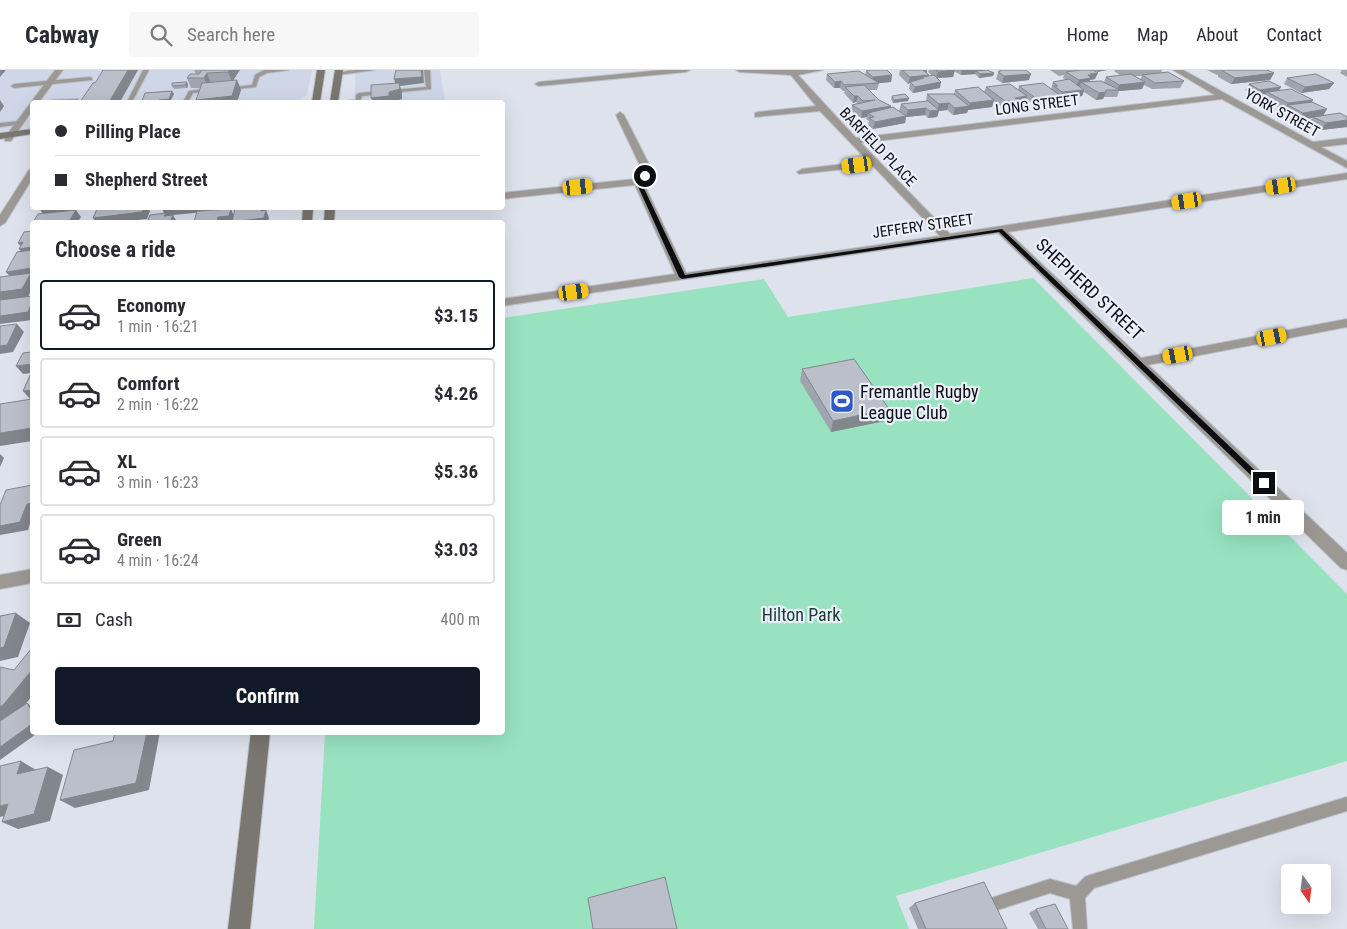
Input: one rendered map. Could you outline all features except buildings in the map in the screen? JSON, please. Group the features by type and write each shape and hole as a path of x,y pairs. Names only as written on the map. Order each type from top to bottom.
{"main road":[{"path":"316,100 321,70"},
{"path":"334,100 339,71"},
{"path":"239,929 261,735"}],"street":[{"path":"37,100 59,70"},
{"path":"46,100 67,70"},
{"path":"540,84 639,72 686,70"},
{"path":"740,70 793,73 819,70"},
{"name":"YORK STREET","path":"1177,70 1347,165"},
{"name":"BARFIELD PLACE","path":"793,73 822,108 947,237"},
{"name":"LONG STREET","path":"854,141 1224,96"},
{"path":"758,115 822,108"},
{"path":"16,136 20,123 30,109"},
{"path":"505,196 638,182 648,172 620,115"},
{"path":"16,136 30,122"},
{"path":"1312,146 1347,141"},
{"path":"802,172 875,163"},
{"path":"0,223 30,175"},
{"name":"JEFFERY STREET","path":"505,303 1000,230 1347,176"},
{"path":"638,182 682,277"},
{"name":"SHEPHERD STREET","path":"1000,230 1140,362 1347,563"},
{"path":"1140,362 1347,323"},
{"path":"0,582 30,576"}],"lane":[{"path":"130,100 146,70"},
{"path":"187,100 191,92 254,86 257,76 266,71 286,70"},
{"path":"339,71 372,70"},
{"path":"358,100 359,95 429,88 427,70"},
{"path":"14,86 90,79"},
{"path":"0,125 20,123"},
{"path":"1077,895 1090,882 1347,804"},
{"path":"985,907 1050,886 1068,890 1077,895"},
{"path":"1077,895 1080,929"}],"shaded area":[{"path":"0,70 312,70 307,95 298,100 30,100 30,128 0,131"},
{"path":"356,70 440,70 445,100 354,100"}],"green space":[{"name":"Hilton Park","path":"1033,278 1347,594 1347,761 896,896 909,929 314,929 325,735 505,735 505,318 764,279 788,317"}],"place":[{"name":"Fremantle Rugby League Club","path":"842,401"}],"route":[{"path":"645,176 638,182 644,191 682,277 1000,230 1140,362 1264,483"}]}
